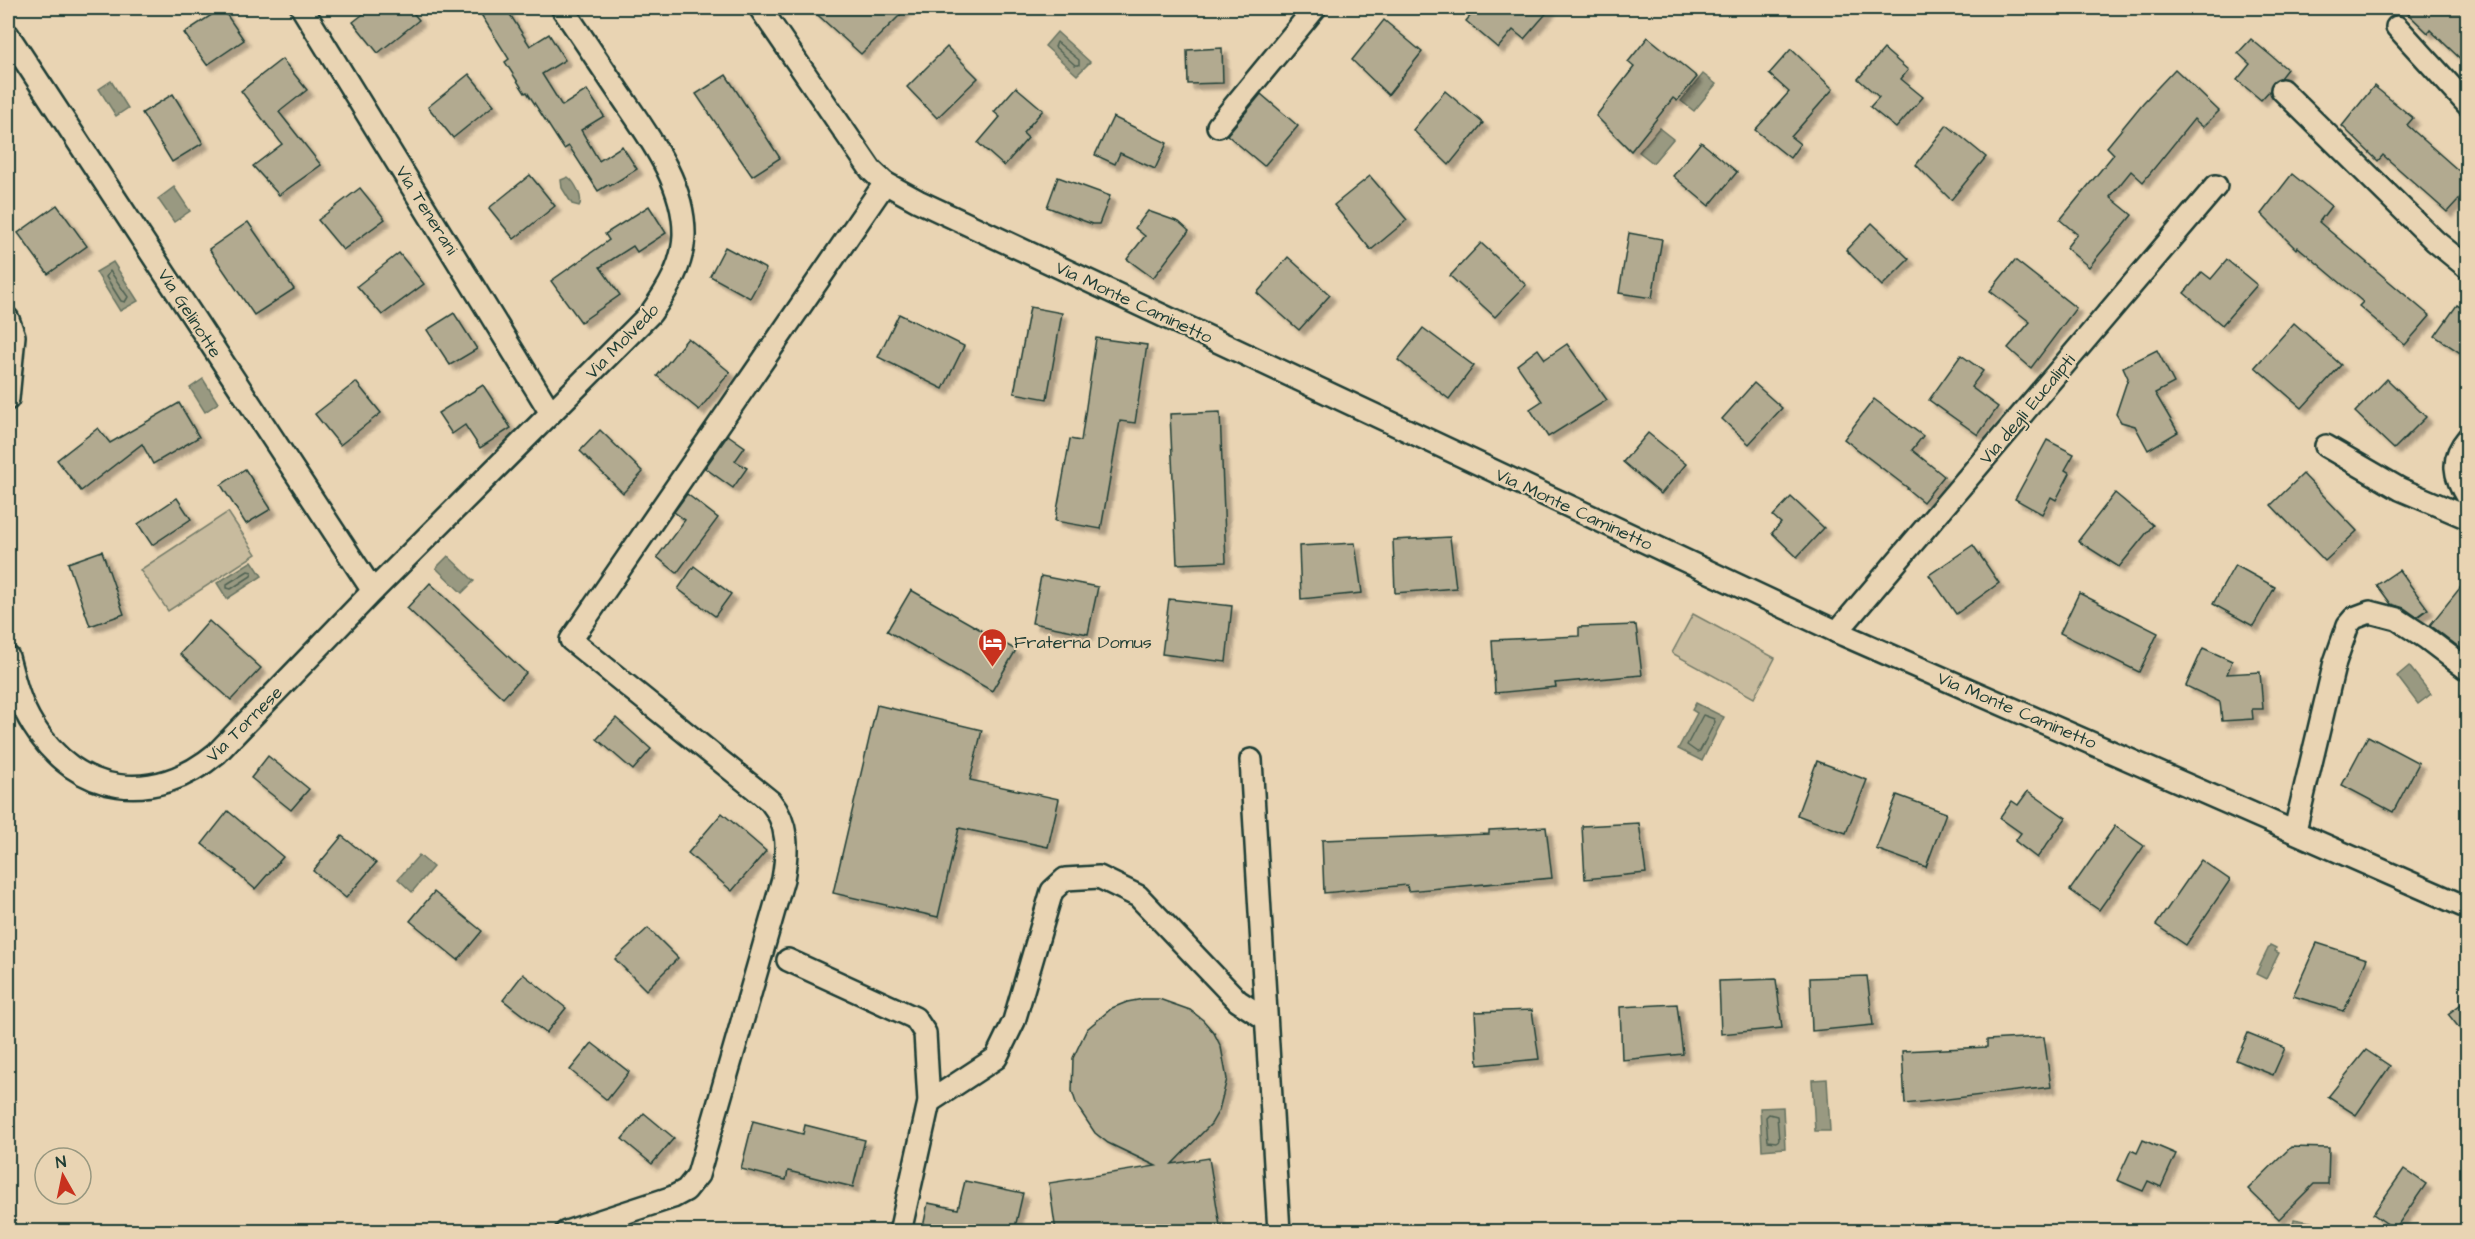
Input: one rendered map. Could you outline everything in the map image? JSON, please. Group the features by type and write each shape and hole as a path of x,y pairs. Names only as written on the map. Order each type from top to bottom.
{"street":[{"name":"Via Tenerani","path":"302,8 551,413"},
{"name":"Via Molvedo","path":"373,591 651,313 676,274 684,236 679,199 659,155 562,8"},
{"name":"Via Monte Caminetto","path":"760,8 859,153 885,183 950,216 1837,632 2295,830 2468,908"},
{"path":"1218,126 1315,8"},
{"path":"2397,27 2468,105"},
{"name":"Via Gelinotte","path":"8,35 373,591"},
{"path":"2282,90 2435,241 2468,268"},
{"path":"566,1232 673,1197 686,1190 698,1175 783,879 787,847 782,818 770,801 571,640 885,183"},
{"name":"Via degli Eucalipti","path":"1837,632 2216,186"},
{"path":"8,319 14,336 8,399"},
{"path":"2468,438 2458,452 2454,466 2456,478 2468,499"},
{"path":"2326,446 2400,489 2468,518"},
{"name":"Via Tornese","path":"8,657 19,698 33,726 61,760 87,778 103,783 120,787 148,786 190,772 217,753 373,591"},
{"path":"2295,830 2335,662 2350,622 2358,615 2370,612 2397,619 2468,670"},
{"path":"1251,760 1278,1232"},
{"path":"929,1102 996,1058 1014,1021 1052,891 1065,879 1099,877 1138,896 1238,1001 1266,1019"},
{"path":"788,960 915,1018 926,1033 929,1102 900,1232"}],"shaded area":[{"path":"228,512 256,554 168,611 140,570"},
{"path":"1693,614 1775,658 1754,698 1672,653"}],"water":[{"path":"1057,32 1090,62 1077,75 1045,46"},
{"path":"1703,74 1716,84 1694,111 1681,101"},
{"path":"111,81 128,108 116,116 99,89"},
{"path":"1659,128 1673,139 1653,163 1639,152"},
{"path":"568,177 578,191 579,206 572,204 562,188 561,180"},
{"path":"174,187 190,211 174,222 158,199"},
{"path":"113,262 138,301 120,311 96,272"},
{"path":"203,379 218,403 205,412 190,388"},
{"path":"448,556 474,581 462,593 436,568"},
{"path":"252,561 262,576 227,599 217,583"},
{"path":"2409,666 2431,694 2418,704 2397,676"},
{"path":"1696,703 1724,717 1702,761 1678,749 1697,713 1692,710"},
{"path":"419,855 433,867 412,892 398,879"},
{"path":"2270,945 2279,953 2266,979 2256,974"},
{"path":"1827,1079 1830,1131 1815,1131 1812,1080"},
{"path":"1783,1107 1785,1148 1762,1150 1760,1108"},
{"path":"2294,1219 2332,1226 2331,1231 2291,1231"}],"building":[{"path":"222,8 244,40 207,65 184,33"},
{"path":"371,8 409,8 419,20 378,53 353,22"},
{"path":"477,8 506,8 530,46 549,34 565,60 542,74 562,106 587,90 604,116 581,130 599,161 622,146 637,169 598,191 569,146 564,149 527,92 525,93 505,62 509,59"},
{"path":"810,8 907,8 861,54"},
{"path":"1477,8 1551,8 1524,39 1513,30 1498,48 1466,21"},
{"path":"2402,8 2468,8 2468,66 2430,30 2428,33"},
{"path":"1384,20 1422,52 1388,95 1352,60"},
{"path":"1648,37 1697,77 1677,101 1673,98 1631,151 1596,116 1634,67 1628,62"},
{"path":"2251,39 2287,69 2280,78 2273,82 2270,90 2261,100 2237,80 2250,64 2238,53"},
{"path":"947,47 978,78 937,118 907,87"},
{"path":"1222,48 1223,83 1188,84 1187,50"},
{"path":"1791,49 1833,89 1791,137 1800,144 1790,158 1755,130 1789,92 1769,74"},
{"path":"1884,49 1908,70 1901,79 1923,97 1896,128 1870,107 1879,97 1858,79"},
{"path":"282,59 307,90 279,112 321,165 279,195 253,166 282,144 241,91"},
{"path":"2175,69 2219,111 2203,127 2194,119 2143,182 2131,171 2110,197 2132,215 2089,267 2066,248 2077,234 2060,220 2114,154 2107,147"},
{"path":"469,74 494,105 453,138 428,107"},
{"path":"726,75 780,158 752,176 696,94"},
{"path":"2374,86 2413,118 2407,125 2468,179 2468,189 2447,212 2383,155 2378,161 2342,126"},
{"path":"1016,87 1043,110 1023,133 1028,138 1004,166 978,143 1000,117 994,112"},
{"path":"1445,91 1483,123 1449,165 1413,130"},
{"path":"173,94 203,143 172,162 142,113"},
{"path":"1261,94 1298,126 1264,166 1227,135"},
{"path":"1113,117 1167,143 1155,169 1120,153 1115,164 1095,155"},
{"path":"1947,125 1986,157 1951,200 1916,165"},
{"path":"1701,142 1737,172 1709,206 1673,176"},
{"path":"2292,174 2331,206 2319,222 2430,316 2405,345 2359,306 2363,302 2298,247 2296,249 2261,214"},
{"path":"530,175 555,206 514,239 489,208"},
{"path":"1370,176 1407,220 1371,250 1334,205"},
{"path":"1058,177 1110,196 1099,224 1092,224 1047,207"},
{"path":"360,188 385,219 343,250 318,220"},
{"path":"57,205 87,246 48,274 18,233"},
{"path":"649,206 666,233 637,252 633,246 600,267 620,295 581,322 551,281 609,240 605,234"},
{"path":"1148,211 1179,222 1189,231 1153,278 1127,259 1145,236 1135,228"},
{"path":"248,222 294,289 254,315 209,249"},
{"path":"1872,223 1909,259 1882,286 1846,250"},
{"path":"1629,233 1662,239 1652,298 1619,293"},
{"path":"1481,243 1526,285 1495,317 1450,276"},
{"path":"725,247 766,269 750,298 710,276"},
{"path":"399,253 424,284 382,315 357,286"},
{"path":"1288,257 1330,295 1299,330 1257,293"},
{"path":"2015,260 2076,308 2031,368 2008,348 2030,322 1990,291"},
{"path":"2227,260 2257,285 2222,325 2184,293 2202,272 2211,279"},
{"path":"2457,305 2468,312 2468,358 2435,336"},
{"path":"1030,307 1062,313 1047,399 1014,393"},
{"path":"454,313 477,349 450,365 427,330"},
{"path":"899,314 964,346 943,389 878,357"},
{"path":"2294,323 2341,365 2302,408 2255,367"},
{"path":"1423,328 1474,366 1449,399 1398,360"},
{"path":"688,338 730,372 699,410 657,376"},
{"path":"1096,338 1147,345 1135,423 1120,421 1101,529 1055,521 1070,439 1081,441"},
{"path":"1567,344 1607,400 1548,437 1530,409 1542,401 1517,365 1538,349 1545,359"},
{"path":"2157,350 2174,383 2155,393 2178,432 2148,450 2135,426 2121,422 2116,414 2128,378 2123,367"},
{"path":"1961,355 1983,371 1971,387 1998,407 1978,435 1929,400"},
{"path":"2387,379 2426,417 2394,449 2355,412"},
{"path":"356,382 381,413 340,445 315,414"},
{"path":"1754,383 1782,408 1749,444 1722,419"},
{"path":"483,385 511,428 480,448 465,425 452,434 438,413"},
{"path":"1874,399 1923,436 1912,450 1944,476 1923,502 1844,439"},
{"path":"179,403 199,437 153,464 142,444 81,491 57,460 98,428 110,443"},
{"path":"1220,412 1226,562 1177,564 1170,414"},
{"path":"600,430 643,472 623,493 580,451"},
{"path":"1648,433 1686,464 1661,494 1623,462"},
{"path":"728,435 745,447 735,461 747,468 733,488 705,468"},
{"path":"2047,440 2074,454 2065,470 2070,473 2056,500 2051,497 2042,514 2015,499"},
{"path":"245,469 271,509 246,524 221,485"},
{"path":"2303,474 2357,531 2325,561 2271,505"},
{"path":"2115,493 2153,525 2119,567 2078,541"},
{"path":"687,494 718,518 677,573 657,557 685,520 674,512"},
{"path":"1791,497 1824,528 1797,557 1772,533 1781,523 1773,516"},
{"path":"177,498 191,519 152,545 138,524"},
{"path":"1450,537 1456,588 1395,593 1393,540"},
{"path":"1355,543 1362,593 1301,599 1299,546"},
{"path":"1973,545 1999,583 1956,614 1929,575"},
{"path":"102,551 124,614 90,626 68,563"},
{"path":"2235,565 2275,587 2253,626 2213,604"},
{"path":"694,566 731,594 715,616 678,589"},
{"path":"2399,570 2428,609 2417,617 2404,608 2391,604 2377,585"},
{"path":"1041,576 1098,587 1088,634 1032,623"},
{"path":"2468,578 2468,654 2430,625"},
{"path":"430,583 526,673 503,698 407,608"},
{"path":"911,590 1016,650 992,691 887,631"},
{"path":"2079,593 2158,633 2139,672 2060,633"},
{"path":"1169,599 1232,606 1226,662 1162,654"},
{"path":"209,621 261,668 231,700 180,654"},
{"path":"1636,625 1642,675 1555,683 1556,687 1495,693 1492,640 1579,636 1579,627"},
{"path":"2203,648 2232,661 2227,674 2260,672 2263,709 2252,709 2253,719 2222,721 2220,702 2186,686"},
{"path":"877,705 982,730 970,780 1059,799 1048,847 959,828 938,917 833,893"},
{"path":"616,718 651,749 633,770 597,739"},
{"path":"2368,736 2419,763 2393,812 2342,785"},
{"path":"268,756 309,789 291,810 251,778"},
{"path":"1817,761 1867,780 1846,833 1797,815"},
{"path":"2028,791 2066,818 2037,858 2015,841 2021,833 2000,818 2012,801 2018,805"},
{"path":"1897,795 1946,813 1926,867 1876,849"},
{"path":"228,811 283,857 255,889 235,872 237,871 202,844"},
{"path":"722,813 766,851 732,891 688,853"},
{"path":"1639,823 1646,873 1585,879 1582,826"},
{"path":"2115,826 2144,846 2099,910 2070,890"},
{"path":"1546,827 1552,878 1408,891 1407,885 1324,893 1322,840 1489,834 1489,830"},
{"path":"342,836 376,863 346,898 313,871"},
{"path":"2201,860 2230,880 2186,945 2156,925"},
{"path":"434,892 482,931 458,960 410,921"},
{"path":"648,928 678,958 646,990 615,959"},
{"path":"2317,943 2367,959 2344,1011 2293,996"},
{"path":"523,974 566,1008 546,1033 503,1000"},
{"path":"1867,976 1873,1025 1812,1031 1810,978"},
{"path":"1776,979 1782,1028 1721,1034 1719,981"},
{"path":"1143,999 1159,999 1190,1010 1214,1033 1221,1047 1227,1079 1219,1110 1211,1124 1172,1164 1209,1158 1221,1232 1056,1232 1049,1183 1156,1166 1108,1143 1095,1133 1077,1106 1072,1091 1073,1058 1087,1029 1112,1008"},
{"path":"2468,999 2468,1039 2448,1014"},
{"path":"1677,1004 1683,1054 1622,1060 1620,1007"},
{"path":"1532,1010 1539,1059 1478,1065 1475,1012"},
{"path":"2248,1033 2285,1048 2273,1075 2236,1060"},
{"path":"2044,1037 2051,1087 1905,1104 1902,1051 1987,1047 1987,1040"},
{"path":"592,1043 629,1072 607,1100 570,1070"},
{"path":"2366,1050 2390,1066 2356,1115 2328,1097"},
{"path":"644,1113 674,1138 652,1164 622,1139"},
{"path":"753,1121 803,1134 805,1125 865,1140 853,1187 788,1171 786,1180 741,1169"},
{"path":"2143,1140 2176,1154 2161,1187 2148,1181 2143,1191 2117,1180 2131,1150 2137,1153"},
{"path":"2291,1147 2329,1148 2328,1184 2314,1184 2279,1219 2248,1189"},
{"path":"2404,1169 2426,1184 2395,1229 2373,1214"},
{"path":"965,1181 1023,1193 1014,1232 922,1232 928,1203 958,1209"}],"place":[{"name":"Fraterna Domus","path":"993,668"}]}
